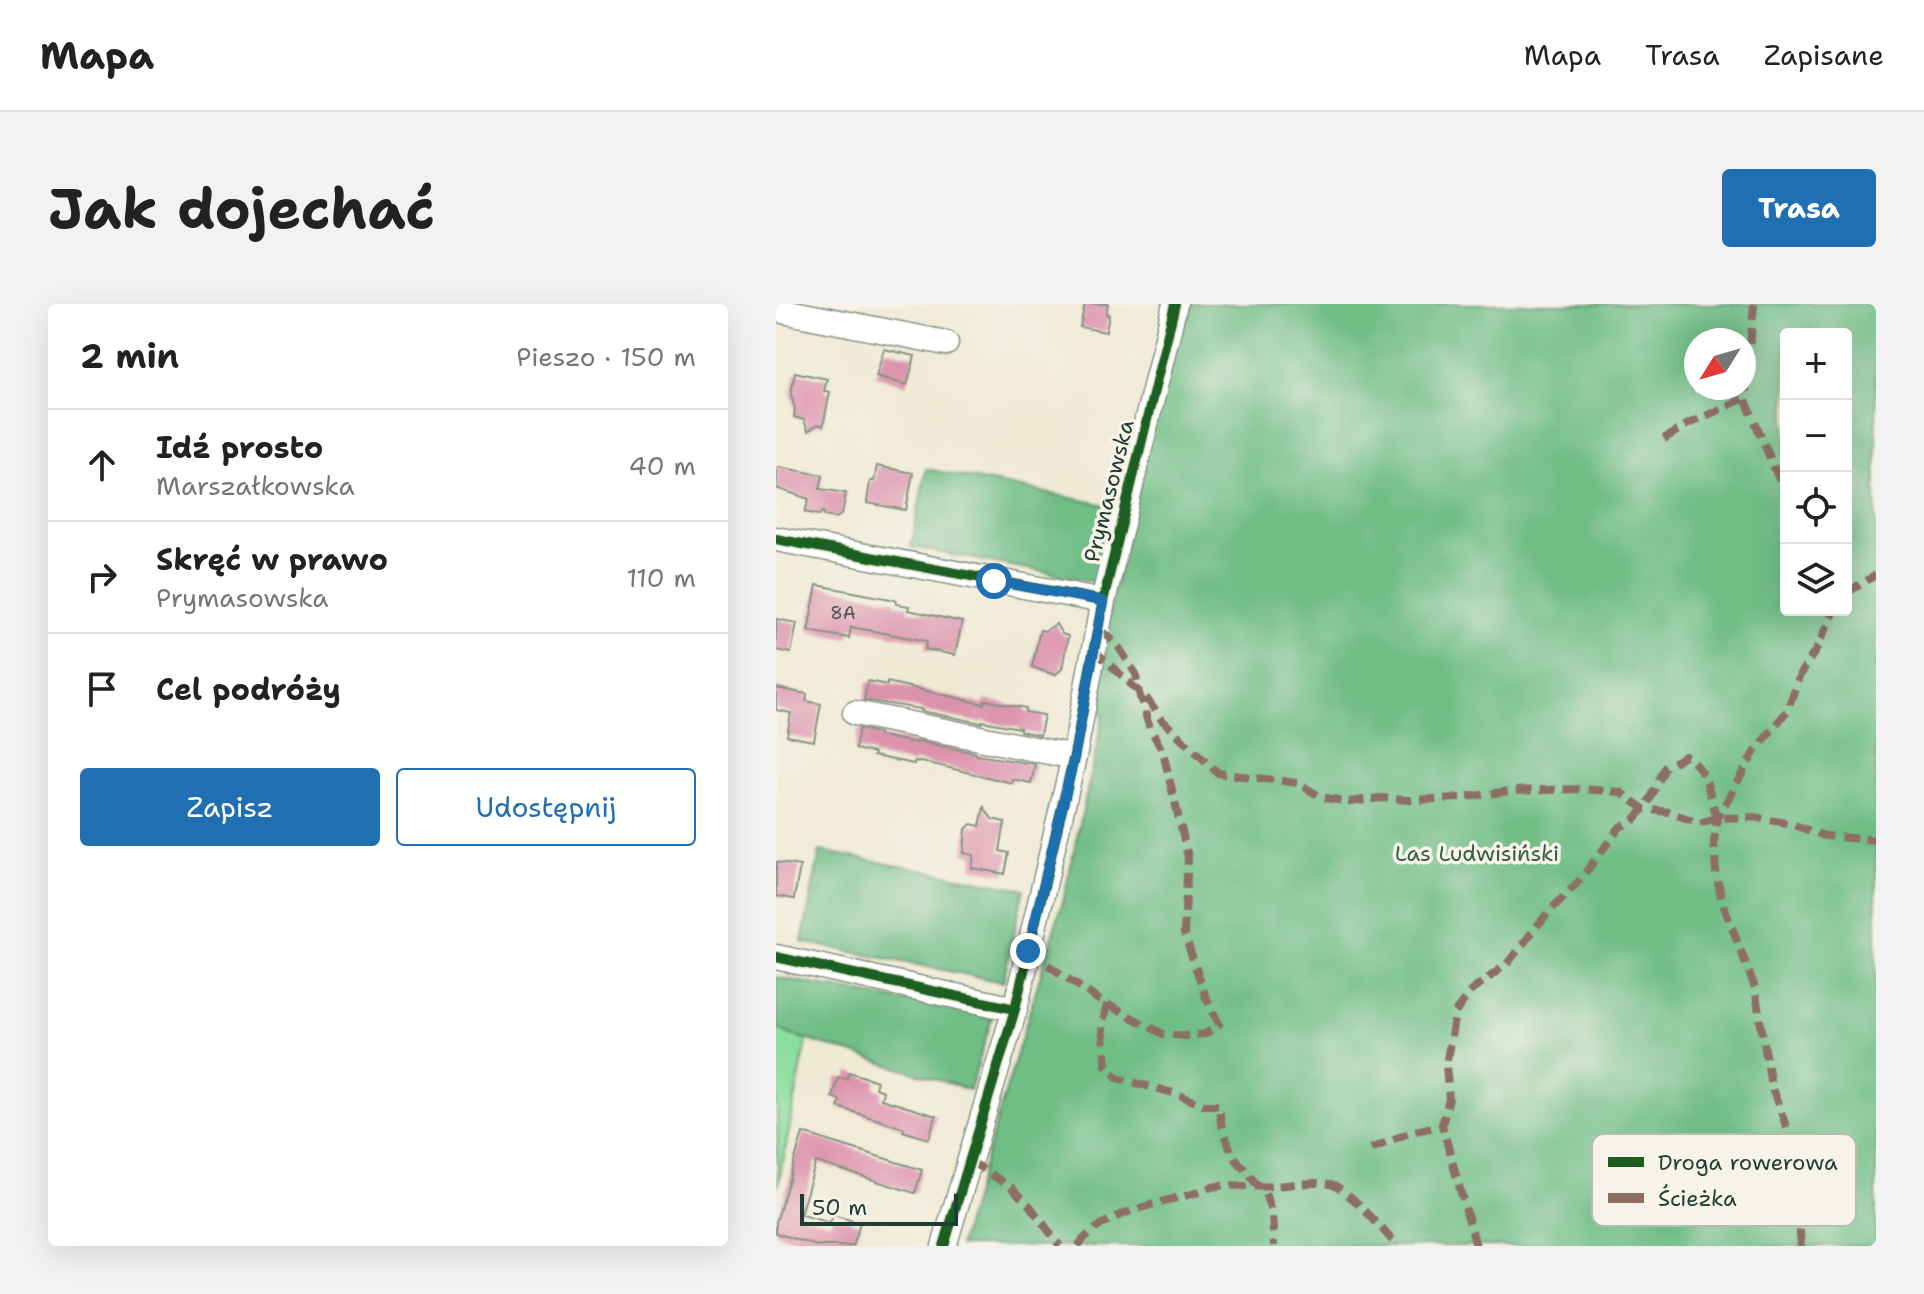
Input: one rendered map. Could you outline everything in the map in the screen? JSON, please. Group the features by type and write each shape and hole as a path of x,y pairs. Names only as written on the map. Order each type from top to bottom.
{"street":[{"name":"Prymasowska","path":"944,1246 1015,1009 1074,757 1103,601 1175,304"},
{"path":"778,311 946,343"},
{"path":"776,539 1103,601"},
{"path":"855,713 1074,757"},
{"path":"776,957 1015,1009"}],"green space":[{"name":"Las Ludwisiński","path":"1180,304 1876,304 1876,1246 959,1246 1064,897 1104,713 1087,710"},
{"path":"926,469 1112,506 1096,582 911,547"},
{"path":"820,851 1024,889 1003,982 802,942"},
{"path":"776,977 992,1018 970,1090 789,1034 777,1027"},
{"path":"776,1026 807,1039 778,1186"}],"building":[{"path":"1085,304 1108,304 1106,332 1080,327"},
{"path":"884,349 915,356 907,385 876,376"},
{"path":"795,372 827,379 824,391 830,392 823,426 818,424 808,431 804,420 794,417 791,394"},
{"path":"877,466 913,473 906,510 867,503 870,481 874,481"},
{"path":"778,467 823,475 820,489 846,493 842,514 836,518 825,516 823,512 819,515 805,512 809,499 776,488"},
{"path":"817,585 896,600 896,604 909,606 908,610 962,622 955,655 925,649 927,641 851,627 849,638 808,631"},
{"path":"776,619 797,623 791,653 776,650"},
{"path":"1056,624 1062,634 1068,636 1062,669 1055,675 1032,667 1040,630 1045,631"},
{"path":"868,681 887,685 887,682 984,704 985,700 1026,708 1025,712 1044,715 1040,735 1020,731 1020,728 864,700"},
{"path":"776,688 807,694 806,701 821,704 814,741 787,736 791,713 776,710"},
{"path":"859,729 879,733 879,736 1035,764 1031,783 1012,779 1012,783 937,765 873,756 874,753 855,749"},
{"path":"984,807 992,819 1005,822 1000,851 1009,853 1005,874 972,868 974,855 964,853 966,829 971,824 980,826"},
{"path":"776,862 800,866 794,899 776,896"},
{"path":"849,1072 877,1081 875,1088 883,1091 881,1099 936,1116 929,1139 838,1107 840,1100 832,1097 838,1077 847,1079"},
{"path":"803,1133 922,1170 915,1193 816,1162 800,1214 830,1223 833,1215 860,1223 853,1246 817,1246 776,1233 776,1222"}],"marked path":[{"path":"1754,304 1745,398 1780,482"},
{"path":"1664,439 1688,424 1741,400"},
{"path":"1852,589 1876,575"},
{"path":"1788,1134 1771,1086 1755,988 1722,901 1714,842 1717,818 1755,751 1787,711 1800,674 1816,650 1831,616"},
{"path":"1028,951 1097,999 1163,1034 1205,1034 1219,1024 1205,995 1184,933 1188,857 1163,752 1149,726 1136,674 1116,643 1098,628"},
{"path":"1093,649 1147,699 1161,719 1218,773 1298,783 1321,797 1349,802 1380,798 1461,798 1509,791 1583,789 1620,792 1644,809 1669,812 1699,823 1717,818 1754,817 1791,824 1825,836 1876,840"},
{"path":"1476,1246 1442,1125 1449,1099 1446,1065 1455,1013 1471,991 1507,964 1546,915 1579,881 1620,827 1634,820 1644,809 1665,767 1685,756 1693,761 1707,783 1717,818"},
{"path":"1107,1004 1102,1026 1106,1065 1118,1078 1177,1094 1203,1105 1219,1105 1221,1124 1232,1154 1266,1196 1272,1215 1274,1246"},
{"path":"1371,1149 1411,1132 1442,1125"},
{"path":"970,1161 1012,1188 1060,1246"},
{"path":"1078,1246 1088,1234 1116,1217 1212,1187 1316,1183 1330,1184 1346,1193 1397,1246"},
{"path":"1799,1226 1801,1246"}],"cycle path":[{"path":"944,1246 1015,1009 1074,757 1103,601 1175,304"},
{"path":"776,539 1103,601"},
{"path":"776,957 1015,1009"}],"route":[{"path":"994,581 1103,601 1074,757 1028,951"}]}
